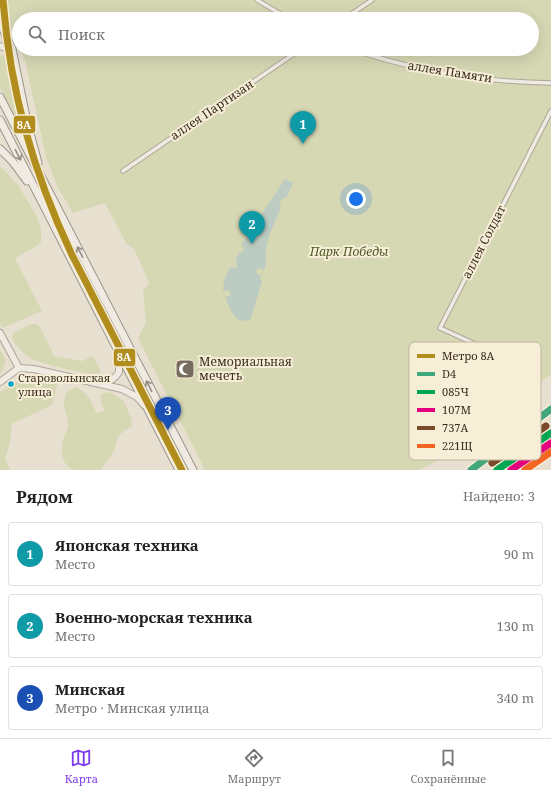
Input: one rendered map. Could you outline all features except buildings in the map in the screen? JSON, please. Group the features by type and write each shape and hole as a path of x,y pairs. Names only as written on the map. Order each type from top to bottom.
{"main road":[{"path":"0,22 12,52"},
{"path":"13,56 35,153 47,188"},
{"path":"0,97 193,470"},
{"path":"0,120 180,470"},
{"path":"0,149 13,162 38,194"}],"street":[{"path":"257,0 277,12"},
{"path":"354,12 372,0"},
{"path":"0,46 9,49 12,54"},
{"name":"аллея Партизан","path":"122,171 290,56"},
{"name":"аллея Памяти","path":"373,56 412,67 460,75 551,83"},
{"name":"аллея Солдат","path":"471,342 440,328 551,111"},
{"path":"0,333 19,368"},
{"path":"98,383 113,380 119,372 120,359 118,350"},
{"path":"0,382 19,368 34,369 122,389 137,397 148,409"}],"green space":[{"name":"Парк Победы","path":"0,0 551,0 551,374 541,382 541,342 409,342 409,460 438,460 420,470 205,470 138,338 146,322 143,291 149,283 134,249 126,243 105,203 73,213 57,186 46,157 23,56 539,56 539,12 12,12 12,29 0,4"},
{"path":"8,52 15,78 22,119 21,123 17,121 0,88 0,56"},
{"path":"0,166 18,185 36,215 41,228 41,242 37,246 15,258 42,311 2,328 0,323"},
{"path":"31,324 36,324 40,327 54,356 82,361 93,356 101,372 98,374 87,374 43,363 29,357 17,346 12,336 15,332"},
{"path":"0,349 6,360 0,374"},
{"path":"31,376 58,381 52,405 12,424 10,442 5,459 10,470 0,470 0,392 20,380"},
{"path":"75,387 86,394 97,413 105,411 101,403 101,394 110,392 124,401 131,418 132,426 121,433 115,449 101,470 74,470 69,467 63,459 62,445 68,428 64,400 67,392"}],"shaded area":[{"path":"285,179 293,183 287,196 279,201 281,207 268,239 265,269 263,271 261,268 256,270 257,274 261,275 260,279 262,281 250,321 238,320 231,311 225,297 230,296 231,293 228,290 223,291 224,281 230,267 237,268 236,258 238,257 239,252 242,252 244,249 241,244"}],"railway":[{"path":"541,458 551,451"},
{"path":"524,470 538,460"}],"metro line":[{"name":"8А","path":"3,0 6,34 18,99 35,162 46,193 72,255 182,470"}],"transit line":[{"name":"D4","path":"541,417 551,409"},
{"name":"737А","path":"541,429 546,426"},
{"name":"085Ч","path":"541,440 551,433"},
{"name":"107М","path":"541,450 551,443"},
{"name":"221Щ","path":"541,459 551,452"},
{"name":"D4","path":"471,470 484,460"},
{"name":"737А","path":"492,463 496,460"},
{"name":"085Ч","path":"497,470 512,460"},
{"name":"107М","path":"511,470 526,460"},
{"name":"221Щ","path":"525,470 539,460"}],"place":[{"name":"Японская техника","path":"303,144"},
{"name":"Военно-морская техника","path":"252,244"},
{"name":"Мемориальная мечеть","path":"185,369"},
{"name":"Староволынская улица","path":"11,384"},
{"name":"Минская","path":"168,430"}]}
